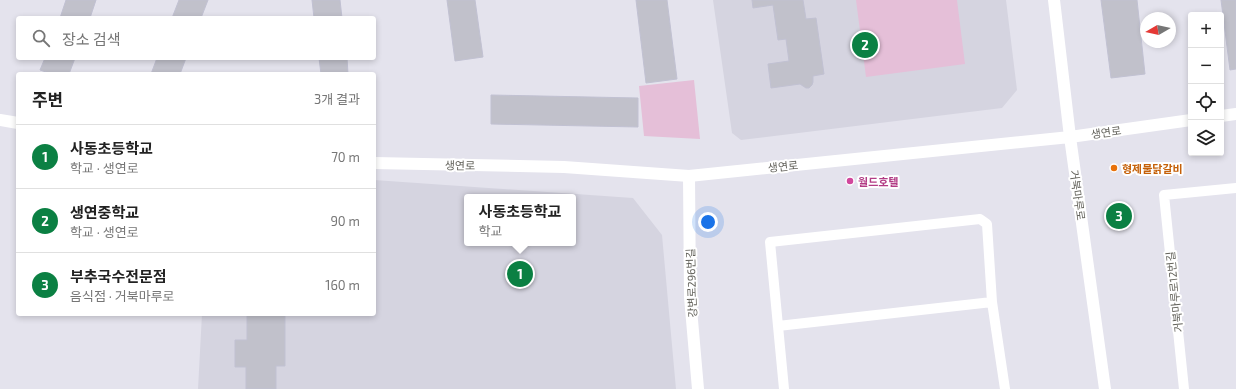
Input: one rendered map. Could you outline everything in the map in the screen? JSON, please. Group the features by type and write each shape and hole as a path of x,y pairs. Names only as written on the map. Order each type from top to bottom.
{"street":[{"name":"거북마루로","path":"1054,0 1070,137 1105,389"},
{"path":"1224,116 1236,114"},
{"path":"0,120 16,123"},
{"name":"생연로","path":"376,163 564,167 689,176 1070,137 1188,120"},
{"name":"강변로296번길","path":"689,176 690,297 698,389"}],"lane":[{"name":"거북마루로12번길","path":"1184,389 1164,195 1236,188"},
{"path":"784,389 770,242 980,219 987,224 992,302 1005,389"},
{"path":"778,326 992,302"}],"shaded area":[{"path":"713,0 1006,0 1017,90 1002,108 741,140 732,133"},
{"path":"856,0 957,0 965,64 866,77"},
{"path":"694,80 700,139 644,136 639,86"},
{"path":"376,180 575,194 464,194 464,246 576,246 576,194 633,198 662,235 676,389 198,389 202,316 376,316"}],"building":[{"path":"66,0 96,0 91,16 61,16"},
{"path":"179,0 208,0 202,16 173,16"},
{"path":"312,0 340,0 342,16 314,16"},
{"path":"447,0 475,0 483,57 455,61"},
{"path":"636,0 667,0 677,79 646,83"},
{"path":"752,0 803,0 806,19 816,18 824,74 813,76 812,85 809,88 806,88 800,84 771,88 768,64 789,61 786,39 778,40 773,5 753,8"},
{"path":"1101,0 1137,0 1140,28 1140,48 1142,48 1145,74 1111,78"},
{"path":"1221,0 1236,0 1236,69 1230,70 1224,12 1223,12"},
{"path":"44,60 74,60 70,72 46,72 40,70"},
{"path":"156,60 185,60 181,72 152,72"},
{"path":"319,60 347,60 348,72 321,72"},
{"path":"491,95 638,98 638,127 491,124"},
{"path":"247,316 285,316 285,366 276,366 276,389 246,389 246,367 235,367 235,340 247,340"}],"place":[{"name":"생연중학교","path":"865,45"},
{"name":"형제물닭갈비","path":"1114,168"},
{"name":"월드호텔","path":"850,181"},
{"name":"부추국수전문점","path":"1119,216"},
{"name":"사동초등학교","path":"520,274"}]}
